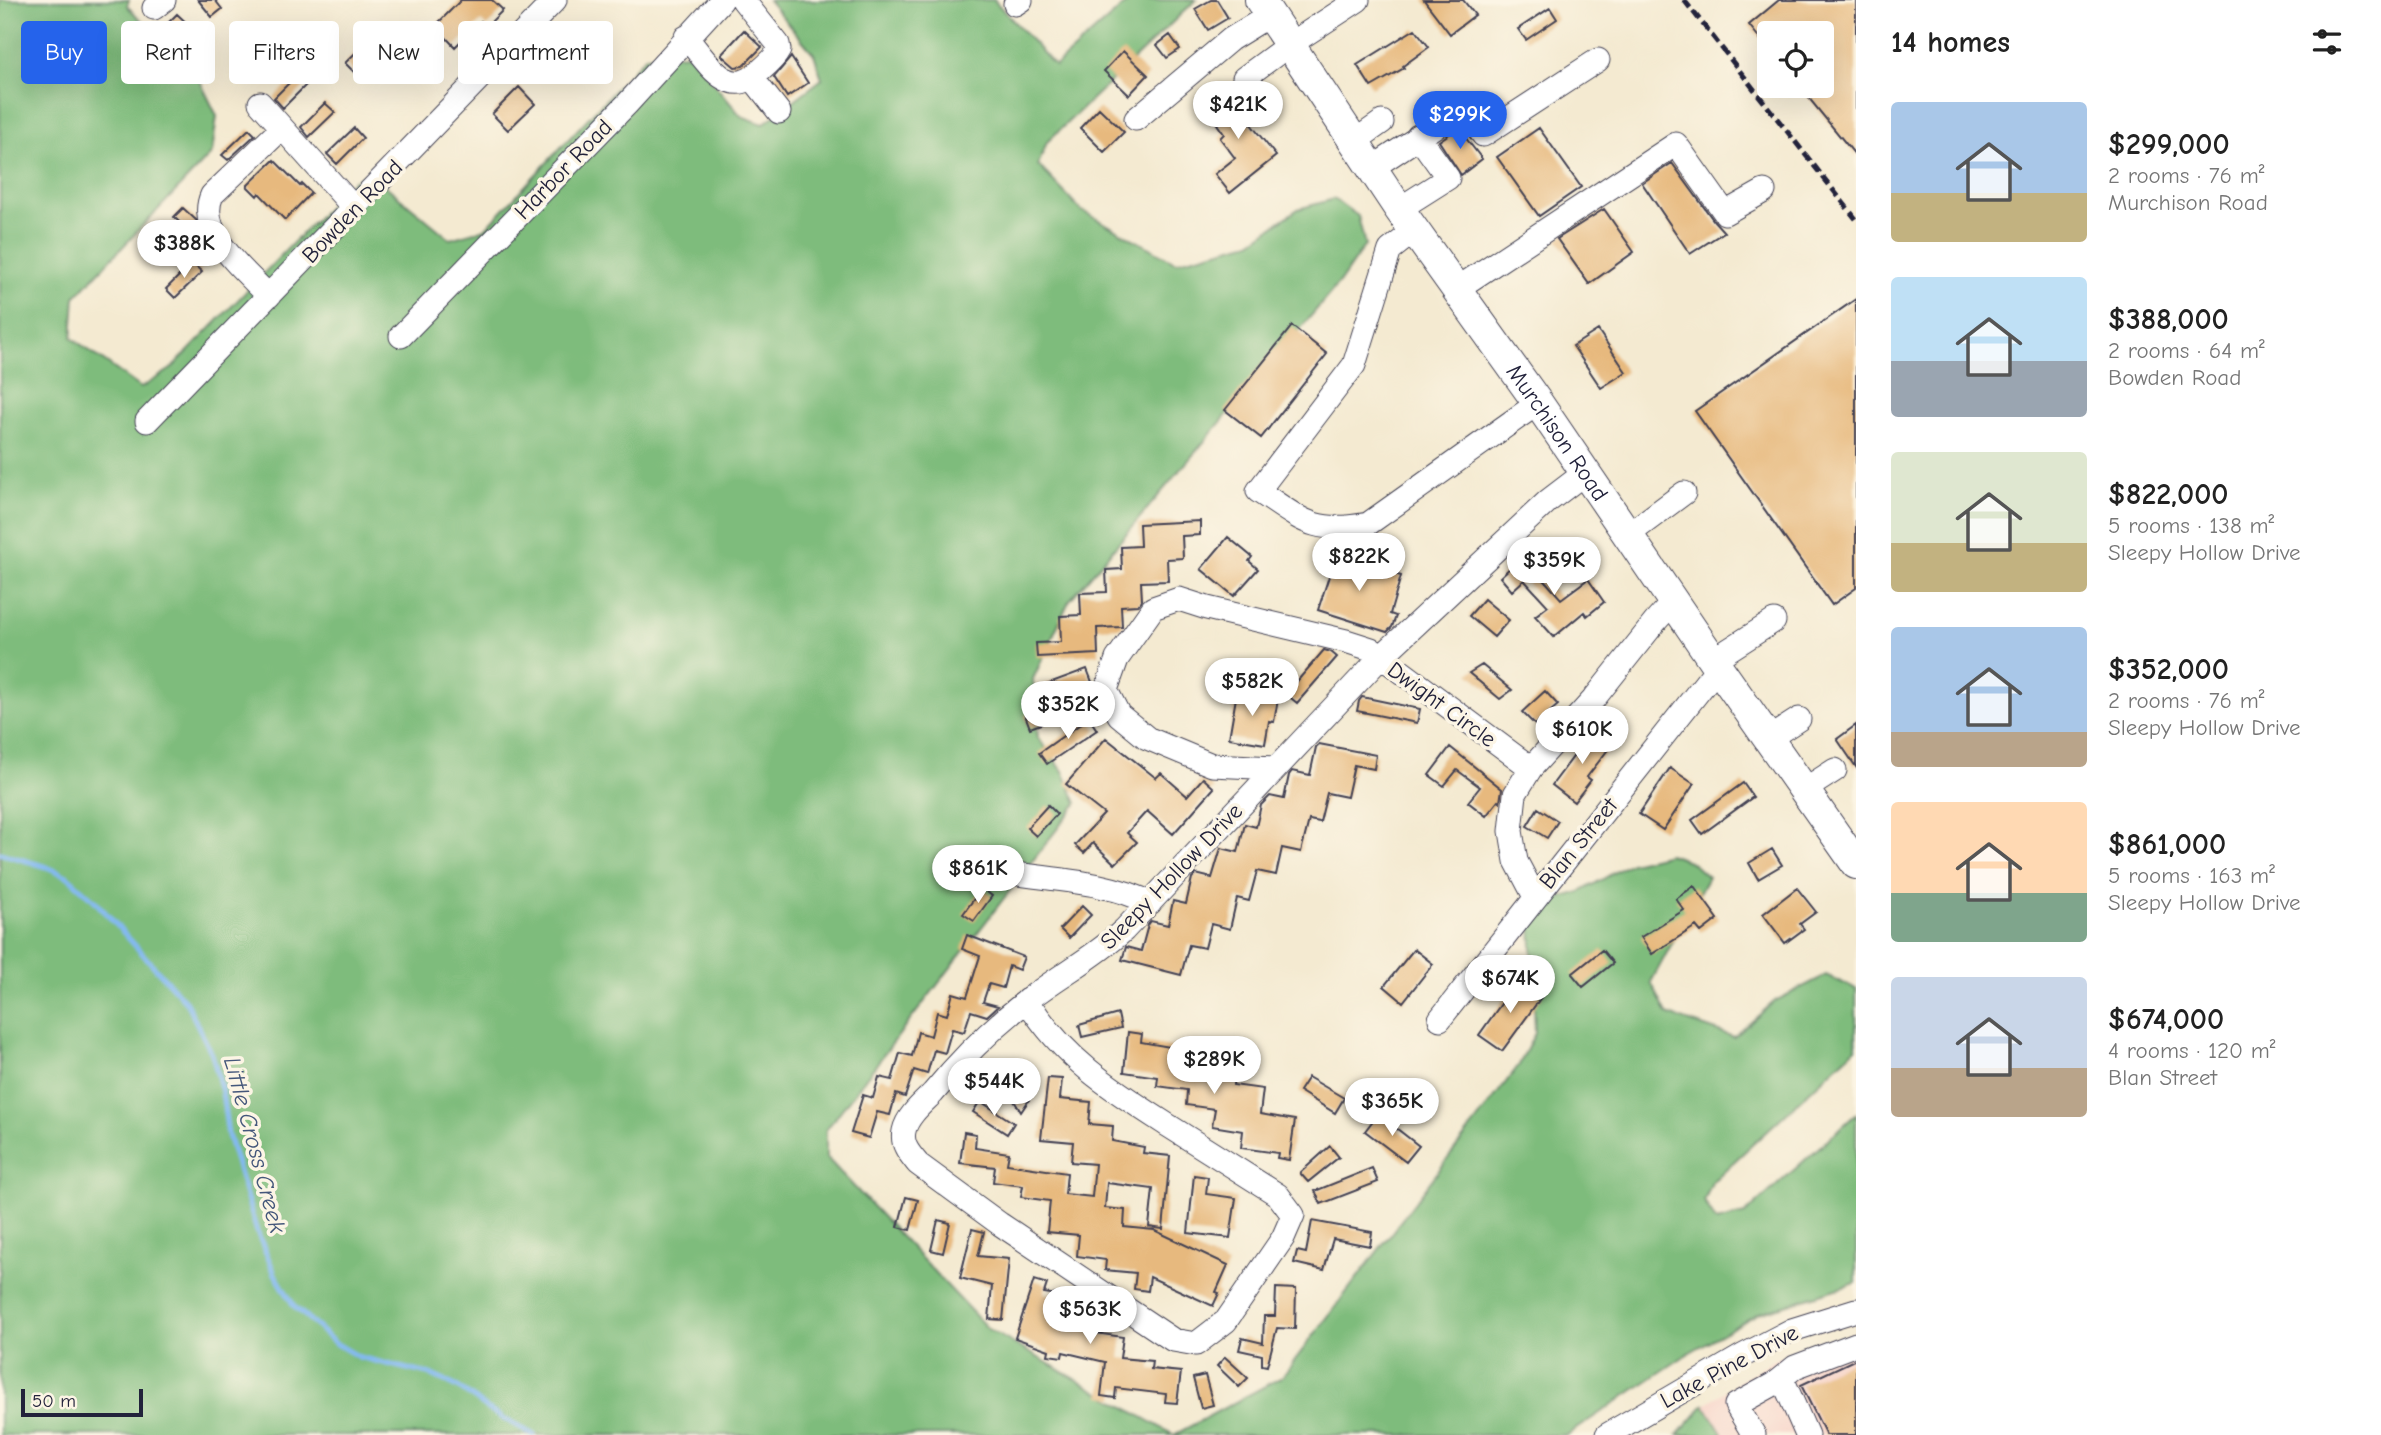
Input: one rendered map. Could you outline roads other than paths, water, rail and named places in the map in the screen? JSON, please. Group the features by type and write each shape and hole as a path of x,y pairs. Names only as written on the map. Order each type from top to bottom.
{"main road":[{"name":"Murchison Road","path":"1265,7 1455,290 1538,403 1804,790 1847,833 1856,864"}],"street":[{"name":"Bowden Road","path":"147,421 555,0"},
{"name":"Harbor Road","path":"401,336 627,104 722,0"},
{"path":"686,37 720,76 729,82 740,84 753,79 779,50 778,44 743,0"},
{"path":"1136,118 1265,7"},
{"path":"1244,78 1289,45 1350,14"},
{"path":"1372,168 1463,108 1483,135 1598,60"},
{"path":"753,79 779,112"},
{"path":"260,103 354,208"},
{"path":"1355,141 1382,122"},
{"path":"269,296 221,246 210,223 209,202 212,195 282,128"},
{"path":"1418,136 1448,178 1407,220 1390,250 1354,365 1258,491 1293,515 1319,527 1355,527 1368,524 1538,403"},
{"path":"1455,290 1676,144 1725,213 1765,191"},
{"name":"Sleepy Hollow Drive","path":"1027,1000 1044,1027 1069,1055 1104,1084 1278,1195 1293,1215 1283,1238 1226,1321 1196,1344 1173,1340 1000,1224 918,1164 904,1143 904,1131 909,1120 951,1071 1027,1000 1104,948 1150,903 1380,658 1548,501 1586,472"},
{"path":"1629,534 1684,493"},
{"name":"Sleepy Hollow Drive","path":"1275,768 1212,765 1146,738 1119,715 1106,690 1117,659 1153,608 1180,599 1207,608 1346,641 1371,649 1380,658"},
{"path":"1535,897 1516,861 1511,831 1515,794 1531,768 1593,700 1674,602"},
{"name":"Blan Street","path":"1440,1019 1716,664 1774,621"},
{"name":"Dwight Circle","path":"1380,658 1531,768"},
{"path":"1769,739 1798,719"},
{"path":"1804,790 1835,769"},
{"path":"1011,873 1110,888 1150,903"},
{"name":"Lake Pine Drive","path":"1607,1435 1792,1330 1856,1310"},
{"path":"1754,1435 1736,1405 1774,1384 1795,1367 1856,1344"},
{"path":"1782,1378 1807,1435"}],"waterway":[{"name":"Little Cross Creek","path":"0,853 67,876 94,900 186,1002 212,1054 222,1092 228,1135 257,1232 275,1274 294,1306 335,1343 359,1357 432,1375 458,1387 492,1412 534,1435"}],"railway":[{"path":"1684,0 1856,219"}]}
